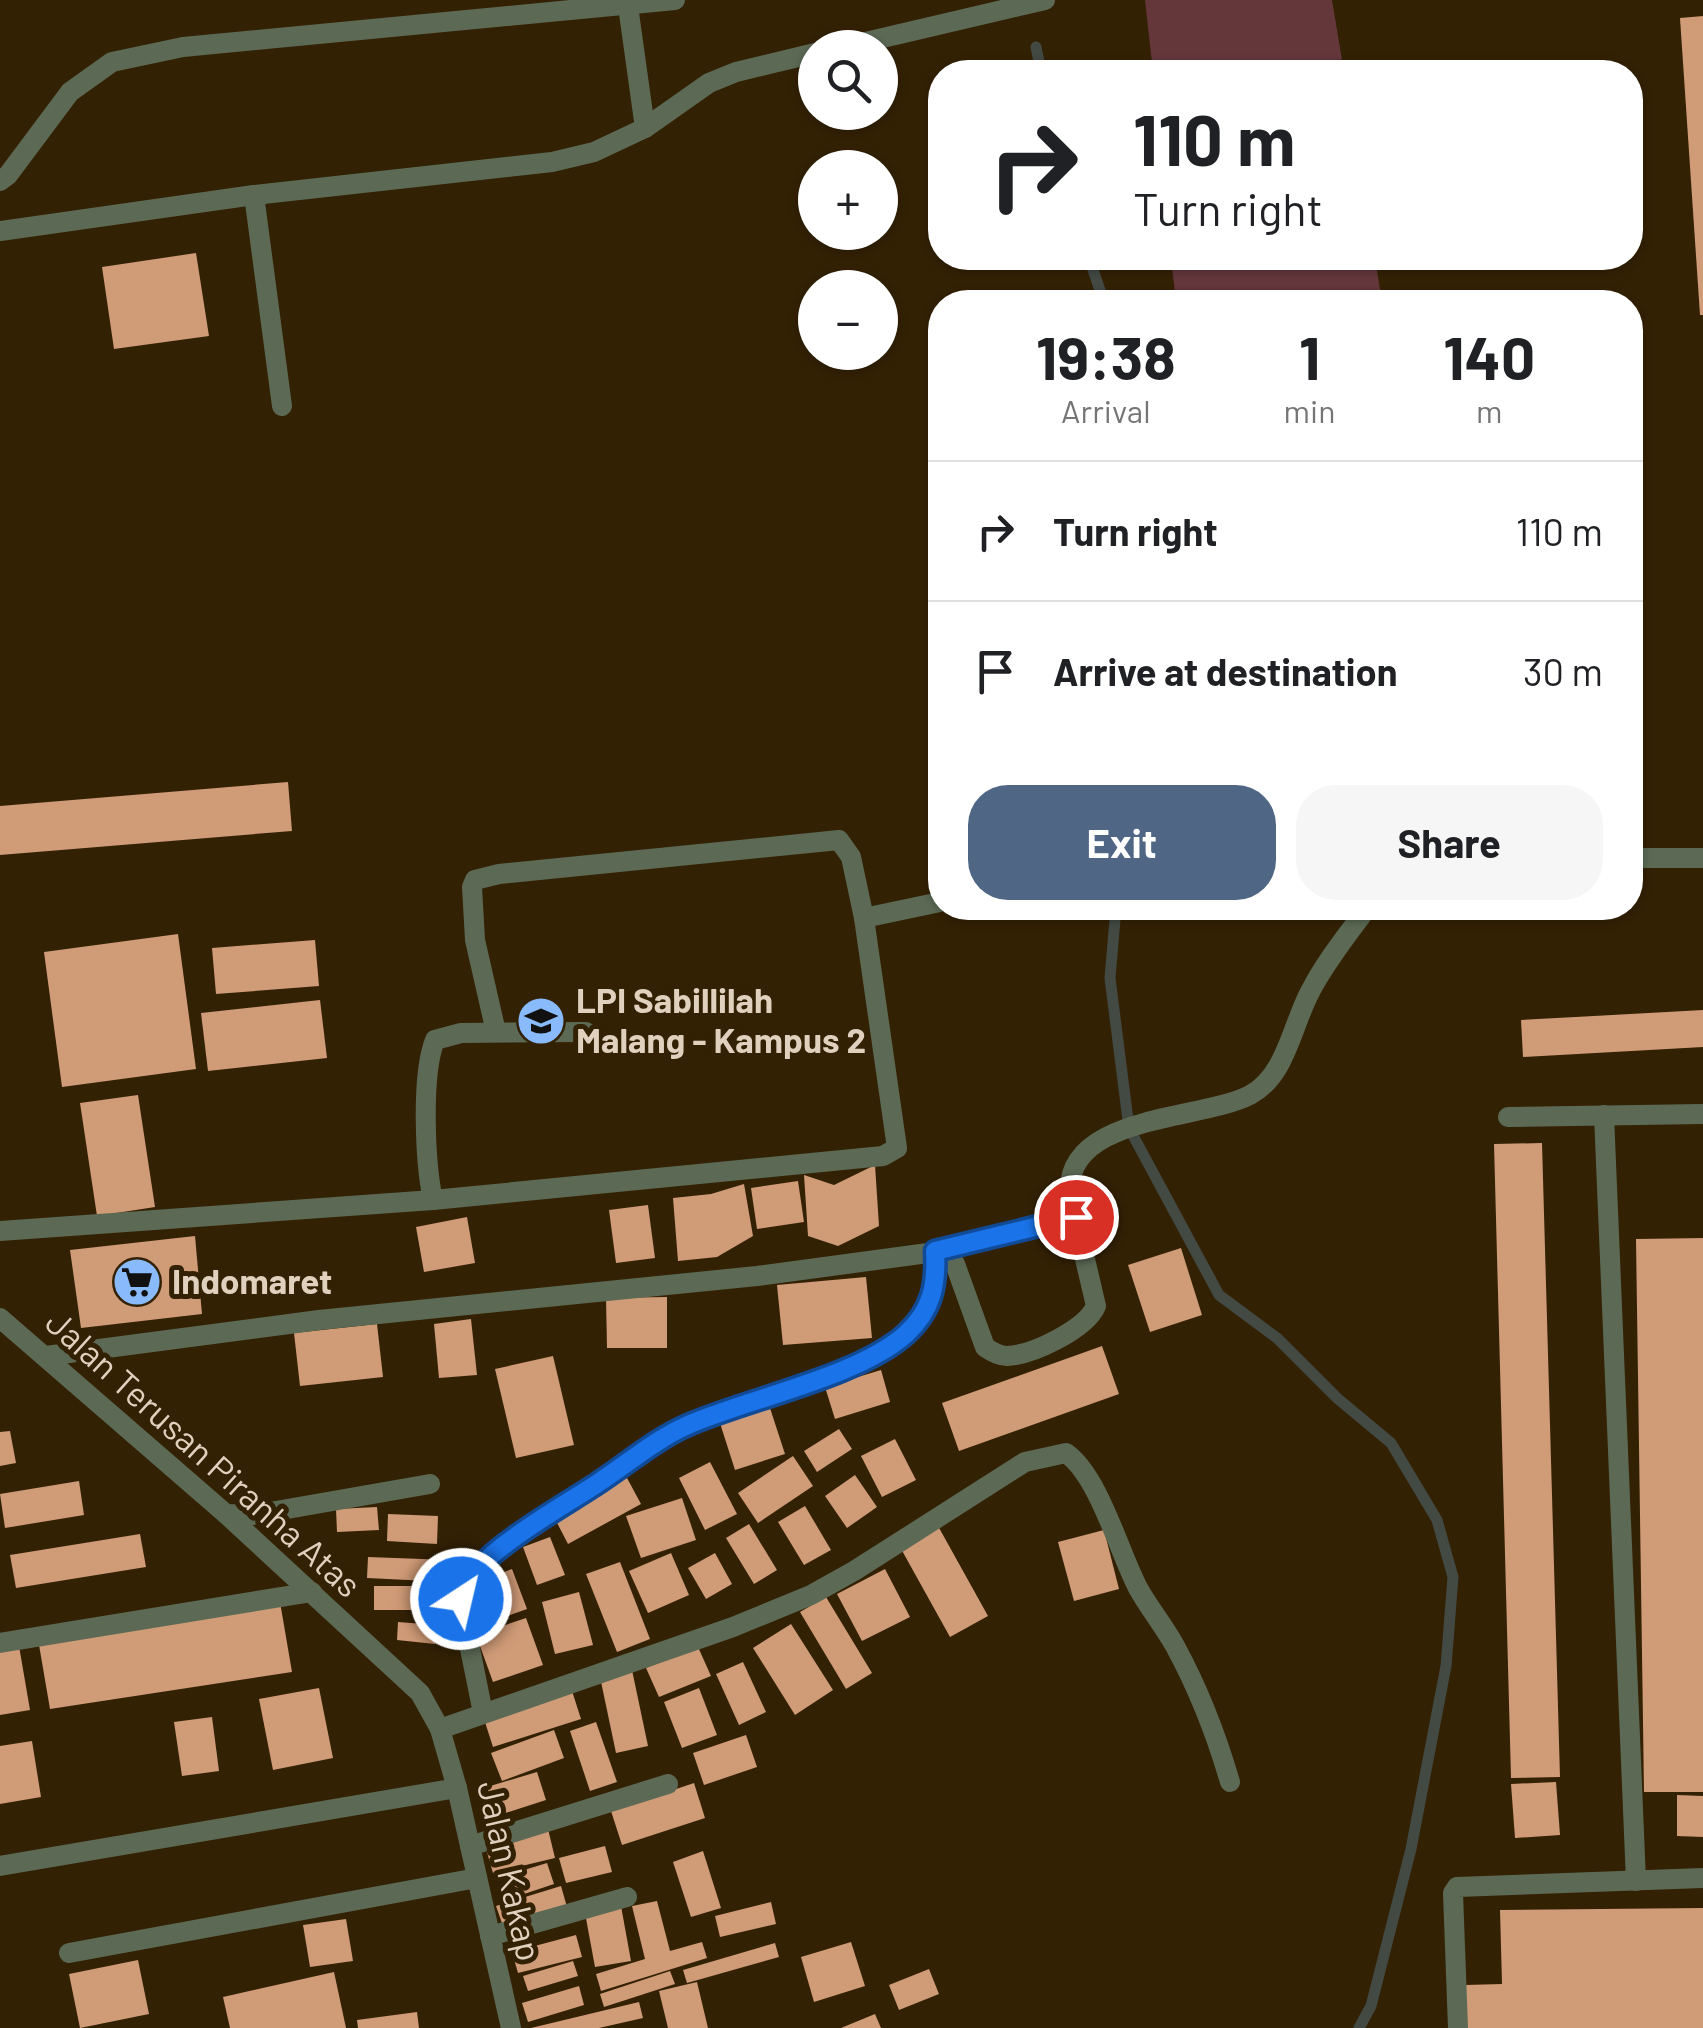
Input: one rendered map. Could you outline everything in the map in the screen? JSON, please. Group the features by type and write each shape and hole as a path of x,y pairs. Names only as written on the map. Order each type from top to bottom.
{"street":[{"path":"0,180 8,175 70,92 112,62 182,47 675,0"},
{"path":"898,34 1046,0"},
{"path":"628,6 645,128"},
{"path":"0,231 254,195 552,162 594,152 645,128 709,84 736,72 798,57"},
{"path":"254,195 282,406"},
{"path":"0,1231 433,1200 882,1156 898,1148 864,918 851,857 839,840 475,880 475,940 496,1032"},
{"path":"1643,858 1703,858"},
{"path":"864,918 928,905"},
{"path":"939,1251 955,1264 985,1347 1007,1356 1025,1352 1084,1323 1095,1310 1070,1186 1077,1165 1090,1148 1126,1126 1214,1108 1248,1096 1264,1084 1277,1068 1311,990 1360,920"},
{"path":"433,1200 427,1116 432,1046 439,1037 496,1032 586,1032"},
{"path":"1508,1117 1703,1114"},
{"path":"1604,1115 1636,1881"},
{"path":"46,1356 430,1308 757,1276 939,1251 1076,1217"},
{"path":"483,1714 462,1609 462,1592 468,1580 519,1533 682,1427 845,1369 894,1343 926,1310 939,1251"},
{"name":"Jalan Terusan Piranha Atas","path":"0,1318 312,1592 420,1693 440,1729"},
{"path":"440,1729 733,1628 811,1595 1026,1462 1066,1453 1075,1460 1104,1509 1137,1587 1174,1643 1215,1732 1230,1782"},
{"path":"226,1514 252,1515 430,1484"},
{"path":"0,1643 312,1592"},
{"name":"Jalan Kakap","path":"440,1729 458,1788 511,2028"},
{"path":"470,1846 668,1784"},
{"path":"0,1866 458,1788"},
{"path":"69,1953 477,1878"},
{"path":"1458,2028 1452,1893 1457,1888 1703,1878"},
{"path":"490,1936 626,1896"}],"shaded area":[{"path":"1145,0 1332,0 1342,60 1152,60"},
{"path":"1172,270 1377,270 1380,290 1175,290"}],"building":[{"path":"1703,16 1703,315 1700,315 1680,18"},
{"path":"196,253 209,336 114,349 102,267"},
{"path":"288,782 292,831 0,855 0,806"},
{"path":"178,934 196,1069 62,1087 44,952"},
{"path":"315,940 319,986 216,994 212,948"},
{"path":"320,1000 327,1058 208,1071 201,1013"},
{"path":"1703,1010 1703,1047 1523,1057 1521,1020"},
{"path":"138,1095 155,1207 97,1216 80,1103"},
{"path":"1542,1143 1560,1777 1511,1778 1494,1144"},
{"path":"875,1165 879,1226 838,1246 808,1236 804,1175 834,1185"},
{"path":"798,1181 804,1222 757,1229 751,1188"},
{"path":"744,1184 753,1236 717,1257 678,1261 673,1198 711,1194"},
{"path":"648,1205 655,1258 616,1263 609,1210"},
{"path":"467,1217 475,1263 424,1272 416,1227"},
{"name":"Indomaret","path":"195,1236 202,1314 81,1328 70,1250"},
{"path":"1703,1238 1703,1792 1644,1792 1636,1239"},
{"path":"1181,1248 1202,1315 1150,1332 1128,1265"},
{"path":"866,1277 872,1338 783,1345 777,1285"},
{"path":"667,1297 667,1348 607,1348 606,1298"},
{"path":"471,1319 477,1375 439,1378 434,1324"},
{"path":"377,1324 383,1377 300,1386 294,1333"},
{"path":"1102,1346 1119,1394 959,1451 942,1403"},
{"path":"553,1356 574,1445 516,1458 495,1369"},
{"path":"881,1370 890,1402 835,1419 825,1387"},
{"path":"769,1405 785,1454 735,1470 719,1420"},
{"path":"839,1429 852,1449 817,1472 804,1451"},
{"path":"10,1431 16,1463 0,1466 0,1432"},
{"path":"895,1439 916,1480 882,1497 861,1456"},
{"path":"793,1456 813,1486 758,1523 738,1493"},
{"path":"710,1462 737,1514 705,1530 679,1478"},
{"path":"855,1475 877,1507 847,1528 825,1496"},
{"path":"627,1478 641,1504 568,1544 554,1517"},
{"path":"79,1481 84,1515 5,1528 0,1494"},
{"path":"682,1498 696,1540 641,1558 626,1516"},
{"path":"805,1506 831,1550 804,1565 778,1522"},
{"path":"377,1507 379,1530 337,1532 336,1509"},
{"path":"388,1514 438,1516 437,1544 387,1541"},
{"path":"749,1524 777,1570 754,1584 726,1538"},
{"path":"938,1526 988,1616 950,1637 900,1547"},
{"path":"1104,1530 1119,1589 1074,1601 1058,1542"},
{"path":"140,1534 146,1567 16,1588 10,1555"},
{"path":"550,1537 565,1575 537,1585 523,1547"},
{"path":"671,1553 689,1595 648,1613 629,1571"},
{"path":"715,1553 732,1584 706,1599 688,1568"},
{"path":"368,1557 450,1560 449,1582 367,1578"},
{"path":"620,1562 650,1639 617,1652 586,1574"},
{"path":"512,1569 527,1609 488,1623 473,1584"},
{"path":"885,1569 910,1617 862,1641 837,1594"},
{"path":"374,1586 438,1586 438,1610 374,1610"},
{"path":"579,1592 593,1645 555,1654 542,1602"},
{"path":"826,1597 872,1673 846,1689 800,1612"},
{"path":"280,1602 292,1672 50,1709 38,1639"},
{"path":"526,1618 543,1665 493,1682 476,1635"},
{"path":"398,1622 437,1625 435,1644 397,1640"},
{"path":"791,1624 833,1690 795,1715 753,1648"},
{"path":"19,1646 30,1710 0,1715 0,1649"},
{"path":"698,1647 711,1676 659,1697 646,1668"},
{"path":"743,1662 766,1712 739,1725 716,1674"},
{"path":"632,1670 648,1746 616,1753 600,1677"},
{"path":"319,1688 333,1758 273,1770 259,1699"},
{"path":"699,1688 717,1735 682,1748 664,1702"},
{"path":"572,1691 581,1719 493,1747 484,1719"},
{"path":"212,1717 219,1771 182,1776 174,1722"},
{"path":"596,1722 617,1782 590,1791 570,1731"},
{"path":"554,1730 564,1758 502,1781 491,1753"},
{"path":"746,1735 757,1767 704,1785 693,1753"},
{"path":"32,1741 41,1797 0,1804 0,1746"},
{"path":"537,1772 546,1800 496,1816 487,1787"},
{"path":"1556,1782 1560,1835 1515,1838 1511,1784"},
{"path":"694,1783 705,1818 622,1845 611,1811"},
{"path":"1677,1795 1703,1796 1703,1837 1677,1836"},
{"path":"548,1829 555,1858 493,1873 485,1845"},
{"path":"605,1846 612,1872 566,1883 559,1858"},
{"path":"703,1851 721,1908 691,1917 673,1862"},
{"path":"547,1863 554,1884 518,1896 511,1874"},
{"path":"561,1886 567,1907 503,1926 496,1906"},
{"path":"657,1901 670,1951 702,1942 707,1958 601,1991 596,1974 645,1959 632,1906"},
{"path":"771,1902 776,1924 720,1937 715,1916"},
{"path":"621,1906 631,1961 595,1967 585,1913"},
{"path":"1703,1908 1703,2028 1466,2028 1465,1985 1502,1984 1500,1910"},
{"path":"346,1919 353,1961 310,1967 303,1925"},
{"path":"576,1935 582,1957 518,1973 512,1952"},
{"path":"851,1942 865,1986 814,2002 801,1957"},
{"path":"775,1943 779,1957 687,1983 683,1970"},
{"path":"138,1960 149,2014 80,2028 69,1974"},
{"path":"573,1961 578,1976 528,1991 523,1976"},
{"path":"929,1969 939,1994 899,2010 889,1985"},
{"path":"670,1971 675,1984 604,2007 600,1994"},
{"path":"334,1972 346,2028 230,2028 223,1997"},
{"path":"697,1982 708,2028 668,2028 659,1991"},
{"path":"579,1986 584,2005 528,2022 522,2003"},
{"path":"639,2002 643,2018 599,2028 531,2028"},
{"path":"417,2012 419,2028 358,2028 357,2020"},
{"path":"875,2014 881,2028 841,2028"}],"waterway":[{"path":"1036,47 1039,60"},
{"path":"1093,270 1100,290"},
{"path":"1115,920 1110,978 1129,1128 1219,1295 1277,1338 1337,1398 1391,1443 1437,1520 1453,1577 1446,1666 1411,1849 1371,2006 1359,2028"}],"place":[{"name":"LPI Sabillilah Malang - Kampus 2","path":"541,1021"},
{"name":"Indomaret","path":"137,1282"}],"route":[{"path":"461,1599 468,1580 519,1533 682,1427 845,1369 894,1343 926,1310 936,1276 935,1251 1076,1217"}]}
